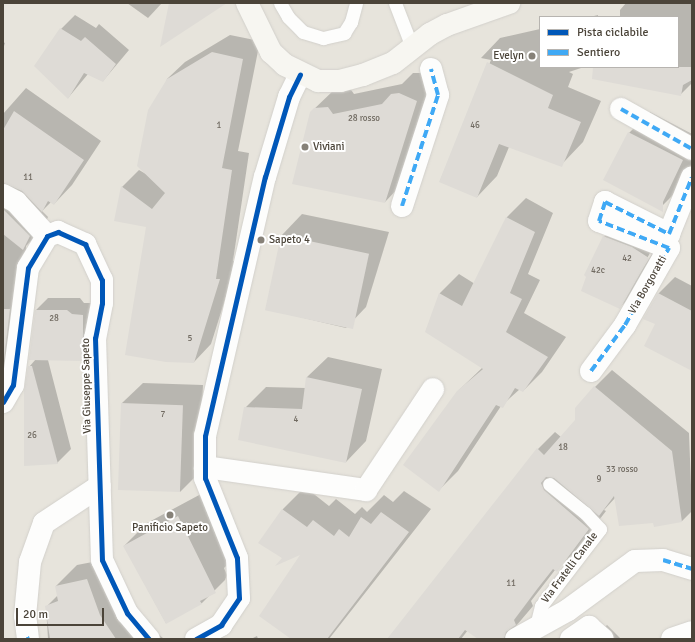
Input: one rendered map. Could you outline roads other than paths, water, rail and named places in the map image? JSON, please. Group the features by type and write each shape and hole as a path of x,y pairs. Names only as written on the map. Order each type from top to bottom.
{"street":[{"path":"247,3 271,52 300,74 318,81 340,81 364,75 393,63 412,47 447,25 509,3"},
{"path":"402,206 438,95 431,69"},
{"path":"196,639 221,624 240,598 237,558 205,478 205,436 265,177 289,97 300,74"},
{"path":"620,109 692,149"},
{"name":"Via Borgoratti","path":"591,370 625,324 669,248 599,222 605,202 669,234 692,177"},
{"path":"3,195 16,202 47,236 28,268 13,385 3,402"},
{"name":"Via Giuseppe Sapeto","path":"47,236 58,232 85,244 102,280 102,303 94,338 102,560 127,613 149,639"},
{"path":"205,467 366,490 433,389"},
{"path":"27,638 25,616 30,562 44,523 100,486"},
{"name":"Via Fratelli Canale","path":"516,639 536,626 568,610 635,561 663,560 692,569"},
{"path":"571,639 589,628 603,639"},
{"path":"672,639 692,632"}],"lane":[{"path":"280,3 288,17 303,32 323,38 344,33 351,22 356,3"},
{"path":"395,3 397,15 412,47"},
{"name":"Via Fratelli Canale","path":"536,626 541,606 600,529 585,513 549,484"}],"place":[{"name":"Evelyn","path":"532,56"},
{"name":"Viviani","path":"305,147"},
{"name":"Sapeto 4","path":"261,240"},
{"name":"Panificio Sapeto","path":"170,515"}]}
